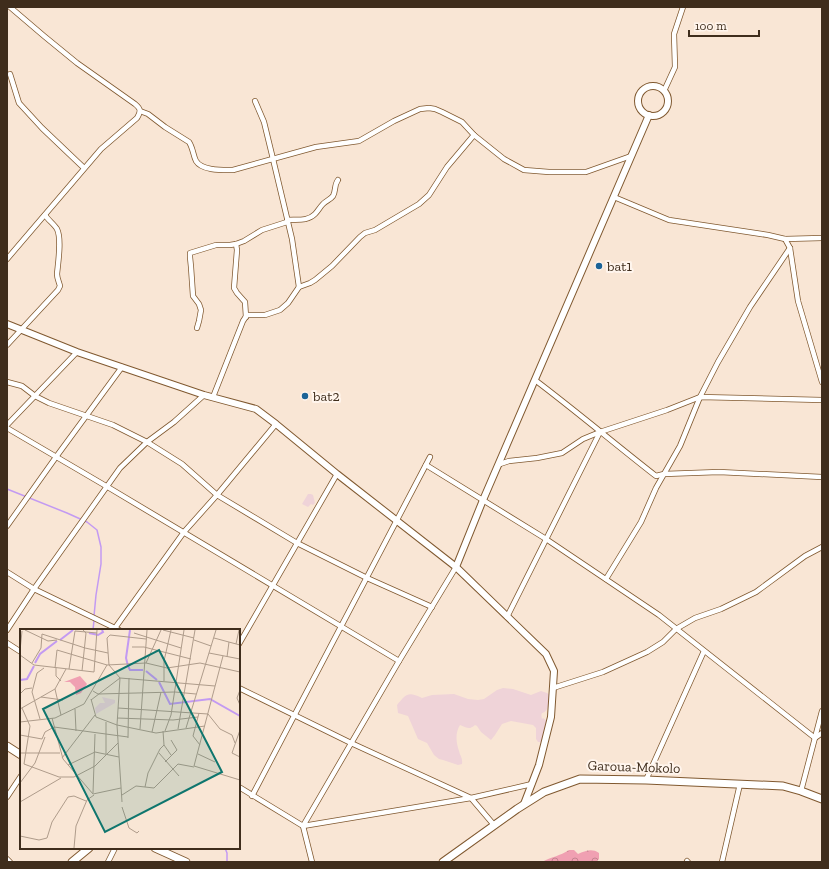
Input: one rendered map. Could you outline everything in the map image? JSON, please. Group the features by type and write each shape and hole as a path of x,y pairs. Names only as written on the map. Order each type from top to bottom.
{"main road":[{"path":"7,746 20,754"},
{"name":"Garoua-Mokolo","path":"443,862 524,804 544,792 580,779 646,780 783,786 801,790 822,799"},
{"path":"72,862 88,849"},
{"path":"157,849 186,862"}],"street":[{"path":"10,7 77,63 135,104 140,111 148,114 189,142 192,146 196,161 203,167 233,170 316,147 359,141 394,121 424,108 435,109 462,122 474,136 504,159 524,170 586,172 631,156"},
{"path":"664,91 675,67 674,34 683,7"},
{"path":"10,74 19,103 42,128 84,168"},
{"path":"654,86 664,91 668,102 663,112 658,115 649,115 642,110 638,100 643,90 654,86"},
{"path":"255,101 264,122 273,159 295,256 299,287"},
{"path":"7,259 101,149 136,118 140,111"},
{"path":"312,862 303,826 399,661 456,567 649,115"},
{"path":"246,317 248,315 265,315 280,310 288,303 299,287 310,283 332,266 360,237 375,230 426,199 447,167 474,136"},
{"path":"197,328 201,310 193,296 190,253 216,245 236,244 262,230 287,221 310,218 334,195 338,180"},
{"path":"614,197 669,220 785,239 822,238"},
{"path":"7,345 60,286 57,274 59,266 59,245 57,229 44,215"},
{"path":"785,239 790,248 798,301 822,382"},
{"path":"213,397 246,317 245,302 234,288 237,250 236,244"},
{"path":"606,579 641,522 656,488 680,446 700,397 718,362 750,307 790,248"},
{"path":"7,324 77,352 204,395 256,409 336,474 456,567 546,654 554,671 551,717 539,765 524,804"},
{"path":"7,425 77,352"},
{"path":"7,526 122,366"},
{"path":"535,380 656,476 664,474 719,472 822,477"},
{"path":"7,382 22,386 35,396 49,403 113,425 147,442 182,464 217,495 297,543 367,578 432,607"},
{"path":"7,630 106,486 126,461 147,442 174,422 204,395"},
{"path":"500,464 509,461 537,458 562,453 583,439 600,432 667,410 700,397 822,400"},
{"path":"7,572 34,589 117,629 184,532 276,424"},
{"path":"7,428 399,661"},
{"path":"507,617 600,432"},
{"path":"252,796 430,457"},
{"path":"426,465 546,539 659,615 815,738"},
{"path":"240,642 336,474"},
{"path":"553,688 603,672 642,654 664,642 676,629 694,618 721,608 756,592 805,556 822,547"},
{"path":"7,643 20,651"},
{"path":"646,780 704,651"},
{"path":"240,688 351,743 471,798 494,825"},
{"path":"801,790 822,711"},
{"path":"815,738 822,733"},
{"path":"7,797 20,778"},
{"path":"240,788 303,826 471,798 532,784"},
{"path":"722,862 740,784"},
{"path":"108,862 114,849"},
{"path":"7,859 10,862"}],"green space":[{"path":"569,850 574,850 578,854 591,850 599,853 599,859 596,862 542,862"}],"shaded area":[{"path":"308,494 313,495 315,503 308,507 302,504"},
{"path":"503,688 513,689 531,695 541,691 550,695 547,709 542,713 542,719 543,718 547,721 541,742 538,742 536,739 536,728 533,725 511,721 502,724 491,740 475,725 468,728 460,725 457,731 457,741 462,764 458,765 439,759 434,755 427,743 418,739 408,716 398,713 397,705 405,696 410,694 422,698 432,695 454,694 468,699 478,700 484,699 497,690"}],"waterway":[{"path":"7,489 87,522 97,530 101,547 101,564 94,616"},
{"path":"93,629 94,620"},
{"path":"225,849 227,862"}],"place":[{"name":"bat1","path":"599,266"},
{"name":"bat2","path":"305,396"}]}
